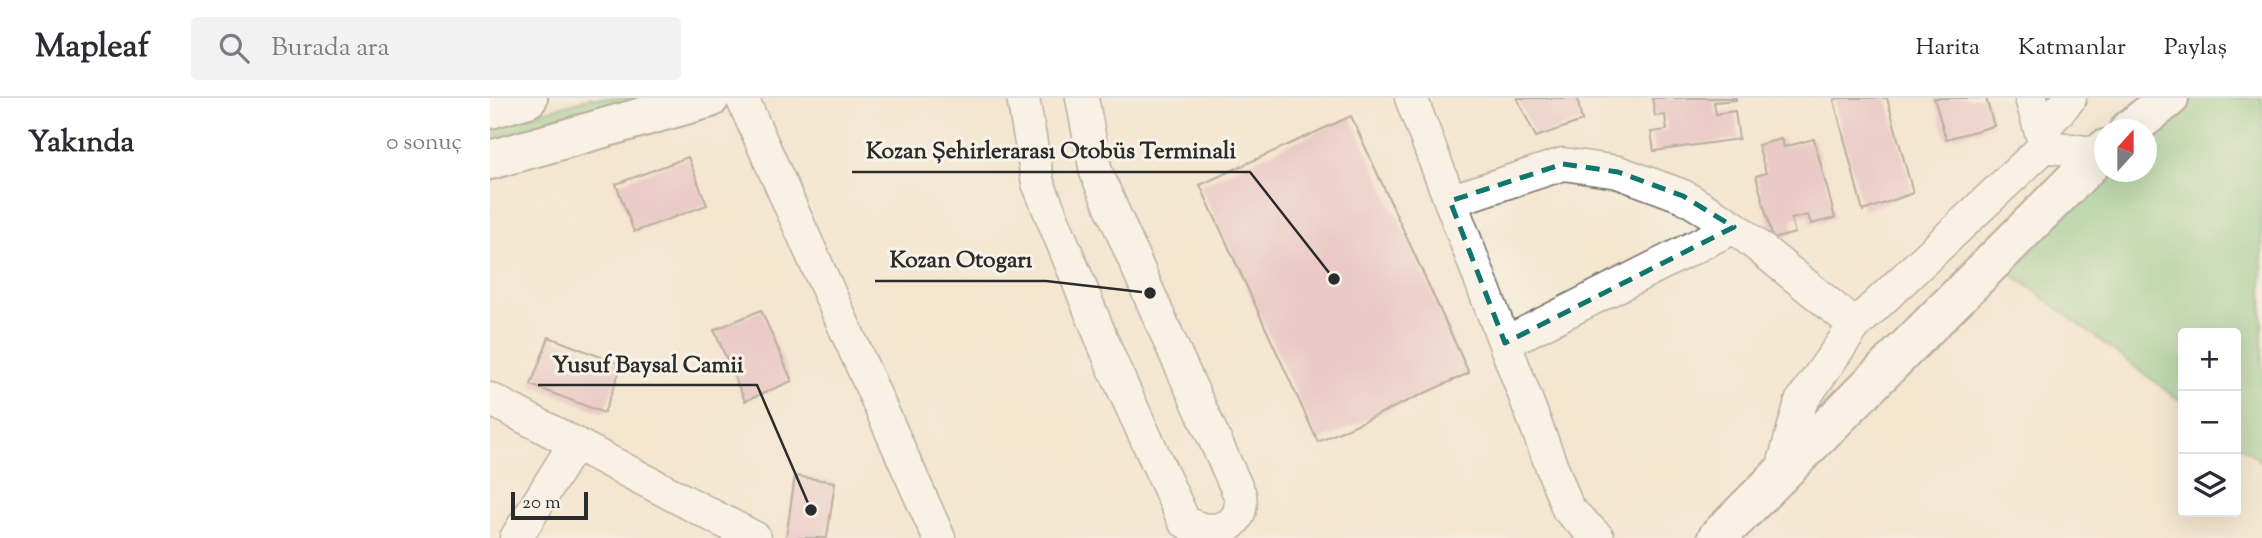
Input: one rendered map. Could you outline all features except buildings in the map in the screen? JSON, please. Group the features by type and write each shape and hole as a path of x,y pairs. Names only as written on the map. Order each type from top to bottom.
{"main road":[{"path":"490,109 528,98"},
{"path":"490,160 710,98"},
{"path":"2120,119 2132,98"},
{"path":"2143,119 2169,98"},
{"path":"1717,538 1984,271 2094,156"}],"street":[{"path":"742,98 939,538"},
{"path":"1023,98 1038,183 1112,364 1184,520 1200,533 1218,534 1237,518 1241,504 1240,495 1096,172 1082,98"},
{"path":"1411,98 1569,509 1598,538"},
{"path":"2031,98 2043,139"},
{"path":"1781,473 1801,402 1855,326 2043,139 2070,98"},
{"path":"2043,139 2094,143"},
{"path":"1450,201 1563,164 1618,172 1683,197 1734,227 1855,326"},
{"path":"1505,343 1734,227"},
{"path":"1941,242 1984,271"},
{"path":"490,399 755,538"},
{"path":"516,538 575,443"}],"highlighted area":[{"path":"1563,164 1618,172 1683,196 1734,227 1505,343 1450,201"}],"green space":[{"path":"590,98 643,98 490,139 490,127"},
{"path":"2187,98 2262,98 2262,462 2241,446 2241,328 2178,328 2178,399 2004,268 2097,182 2157,182 2157,126"}],"place":[{"name":"Kozan Şehirlerarası Otobüs Terminali","path":"1334,279"},
{"name":"Kozan Otogarı","path":"1150,293"},
{"name":"Yusuf Baysal Camii","path":"811,510"}]}
